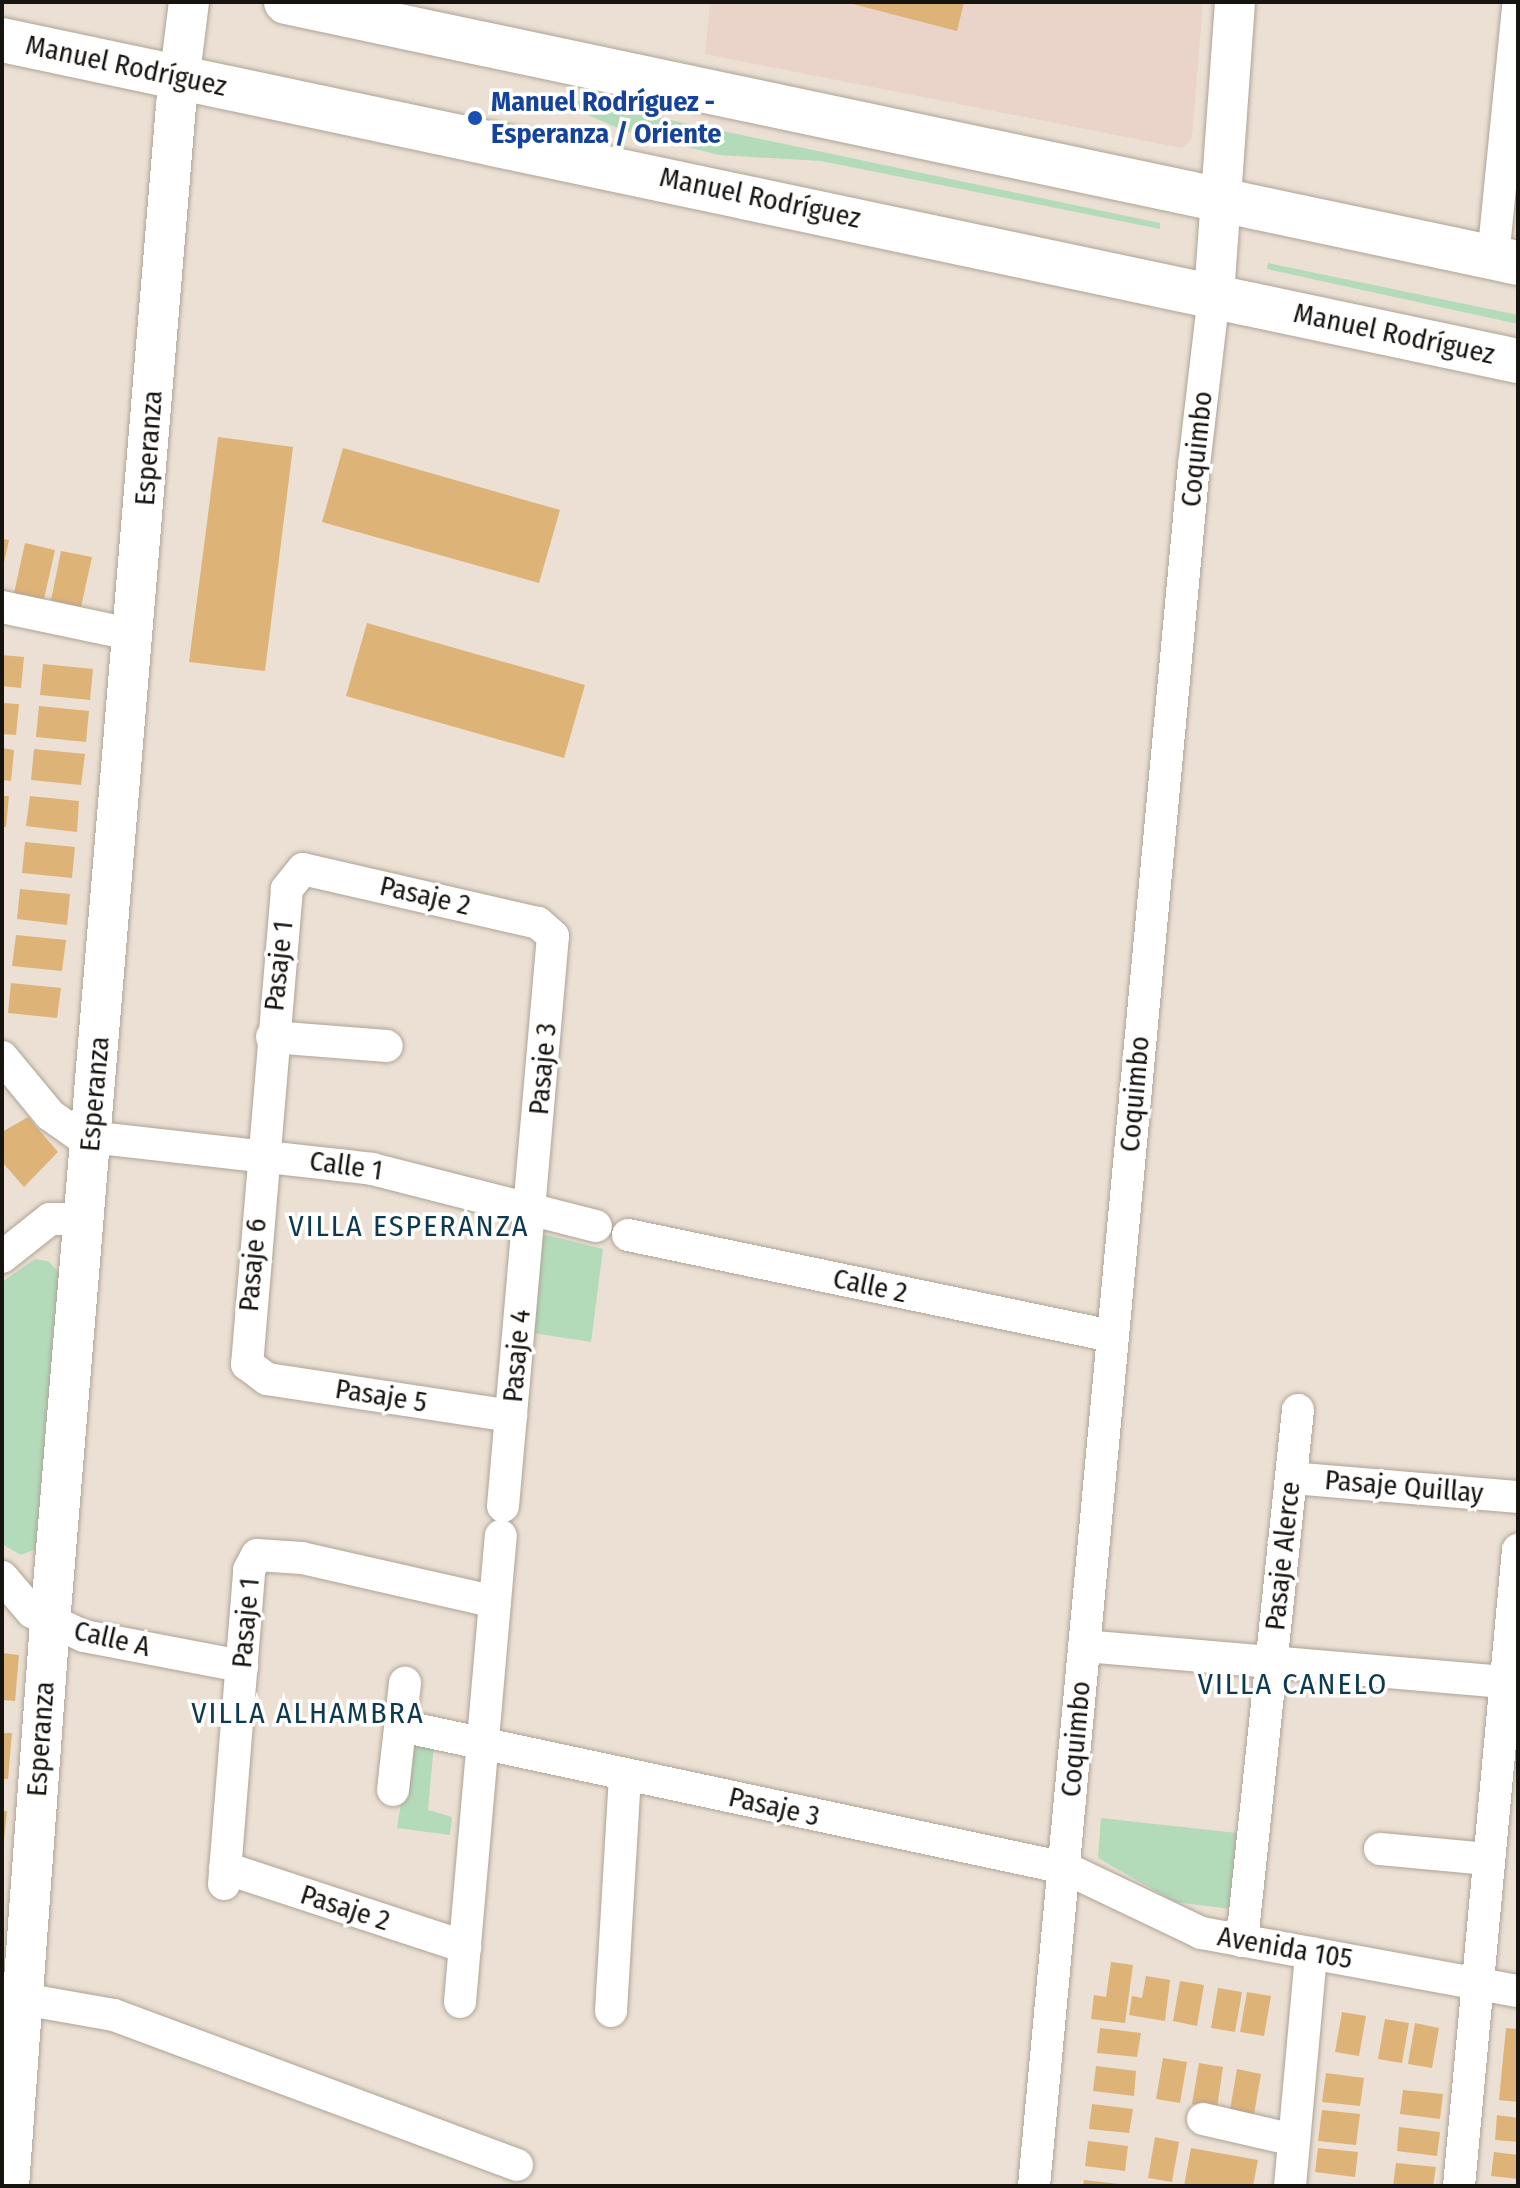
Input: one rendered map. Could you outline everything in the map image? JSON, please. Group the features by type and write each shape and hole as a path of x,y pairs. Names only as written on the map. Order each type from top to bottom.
{"main road":[{"path":"286,2 1506,261"},
{"name":"Manuel Rodríguez","path":"2,40 1518,361"}],"street":[{"name":"Esperanza","path":"7,2174 179,77 189,2"},
{"name":"Coquimbo","path":"1034,2186 1112,1336 1214,295 1218,200 1235,2"},
{"path":"1506,261 1518,7"},
{"path":"2,607 135,635"},
{"name":"Pasaje 2","path":"296,873 312,869 538,923 551,931"},
{"name":"Pasaje 1","path":"262,1156 287,889 296,873"},
{"name":"Pasaje 3","path":"530,1207 554,942 551,931"},
{"path":"272,1037 387,1046"},
{"path":"2,1057 59,1124 91,1138"},
{"name":"Calle 1","path":"91,1138 386,1171 596,1226"},
{"name":"Pasaje 6","path":"252,1372 246,1356 262,1156"},
{"name":"Pasaje 4","path":"495,1602 530,1207"},
{"path":"2,1257 50,1219 84,1219"},
{"name":"Calle 2","path":"628,1235 1112,1336"},
{"name":"Pasaje 5","path":"252,1372 267,1379 511,1416"},
{"name":"Pasaje Alerce","path":"1242,1941 1298,1410"},
{"name":"Pasaje Quillay","path":"1291,1478 1518,1497"},
{"path":"1459,2186 1518,1550"},
{"name":"Pasaje 1","path":"225,1876 249,1570 257,1555 302,1558 495,1602"},
{"name":"Calle A","path":"2,1577 32,1612 84,1636 242,1666"},
{"path":"460,2002 495,1602"},
{"path":"1084,1646 1505,1682"},
{"path":"393,1790 405,1683"},
{"path":"401,1726 483,1742"},
{"name":"Pasaje 3","path":"483,1742 1065,1868"},
{"path":"611,2011 625,1774"},
{"path":"1380,1849 1488,1859"},
{"name":"Avenida 105","path":"1065,1868 1178,1926 1242,1941 1518,1991"},
{"name":"Pasaje 2","path":"225,1876 465,1947"},
{"path":"1290,2186 1311,1953"},
{"path":"23,1999 114,2015 517,2165"},
{"path":"1203,2119 1294,2140"}],"shaded area":[{"path":"710,2 1203,2 1192,138 1182,148 705,54"}],"green space":[{"path":"532,91 1160,223 1160,229 821,161 719,155 625,131"},
{"path":"1268,263 1518,315 1518,324 1267,269"},
{"path":"543,1234 603,1249 591,1342 533,1333"},
{"path":"35,1259 48,1261 64,1278 38,1548 21,1555 2,1544 2,1282"},
{"path":"411,1739 434,1744 428,1810 452,1817 450,1835 397,1828"},
{"path":"1101,1818 1237,1833 1231,1909 1175,1902 1098,1858"}],"building":[{"path":"845,2 964,2 957,31"},
{"path":"218,437 293,447 265,671 189,662"},
{"path":"343,448 560,510 539,583 322,522"},
{"path":"2,539 9,540 3,567 2,566"},
{"path":"25,543 55,550 44,599 14,593"},
{"path":"61,551 92,557 81,607 51,600"},
{"path":"367,623 585,685 564,758 346,696"},
{"path":"2,655 24,657 21,688 2,686"},
{"path":"43,664 93,669 90,700 40,695"},
{"path":"2,703 19,704 16,735 2,734"},
{"path":"39,706 89,711 86,742 36,737"},
{"path":"2,748 14,750 11,781 2,780"},
{"path":"34,749 85,754 81,785 31,780"},
{"path":"2,796 9,796 6,827 2,827"},
{"path":"30,796 79,801 77,832 26,826"},
{"path":"25,842 75,847 72,878 22,873"},
{"path":"20,889 70,894 67,925 17,919"},
{"path":"16,935 66,940 62,971 12,966"},
{"path":"11,983 61,988 57,1018 8,1013"},
{"path":"28,1117 58,1152 24,1187 2,1162 2,1132"},
{"path":"2,1653 19,1655 15,1701 2,1700"},
{"path":"2,1733 12,1733 8,1779 2,1779"},
{"path":"2,1811 7,1811 4,1841 2,1841"},
{"path":"1111,1962 1133,1965 1125,2023 1091,2019 1094,1995 1106,1997"},
{"path":"1146,1976 1170,1980 1165,2021 1129,2015 1132,1996 1142,1998"},
{"path":"1180,1981 1204,1985 1197,2026 1173,2021"},
{"path":"1218,1988 1242,1992 1235,2032 1211,2028"},
{"path":"1247,1992 1271,1996 1264,2036 1240,2032"},
{"path":"1342,2012 1366,2016 1359,2056 1335,2052"},
{"path":"1385,2019 1409,2023 1402,2063 1378,2059"},
{"path":"1415,2023 1439,2028 1432,2068 1408,2064"},
{"path":"1100,2028 1141,2033 1137,2057 1097,2053"},
{"path":"1506,2028 1518,2029 1518,2102 1499,2100"},
{"path":"1163,2058 1187,2062 1180,2103 1156,2099"},
{"path":"1199,2063 1223,2067 1217,2108 1192,2104"},
{"path":"1096,2066 1136,2071 1134,2096 1093,2091"},
{"path":"1237,2069 1261,2074 1254,2114 1230,2110"},
{"path":"1326,2073 1364,2078 1360,2106 1322,2102"},
{"path":"1403,2090 1443,2094 1440,2119 1400,2114"},
{"path":"1092,2104 1133,2109 1129,2133 1089,2129"},
{"path":"1322,2110 1360,2114 1356,2145 1318,2141"},
{"path":"1497,2115 1518,2118 1518,2142 1495,2140"},
{"path":"1399,2127 1440,2132 1437,2156 1397,2151"},
{"path":"1155,2137 1179,2142 1172,2182 1148,2178"},
{"path":"1088,2141 1128,2146 1125,2171 1085,2166"},
{"path":"1191,2148 1258,2160 1253,2186 1184,2186"},
{"path":"1318,2148 1358,2152 1355,2177 1315,2172"},
{"path":"1494,2152 1518,2155 1518,2179 1491,2176"},
{"path":"1396,2163 1436,2167 1433,2186 1393,2186"},
{"path":"1084,2180 1120,2184 1120,2186 1083,2186"}],"place":[{"name":"Manuel Rodríguez - Esperanza / Oriente","path":"475,118"}],"district":[{"name":"VILLA ESPERANZA","path":"409,1226"},
{"name":"VILLA CANELO","path":"1293,1684"},
{"name":"VILLA ALHAMBRA","path":"308,1713"}]}
